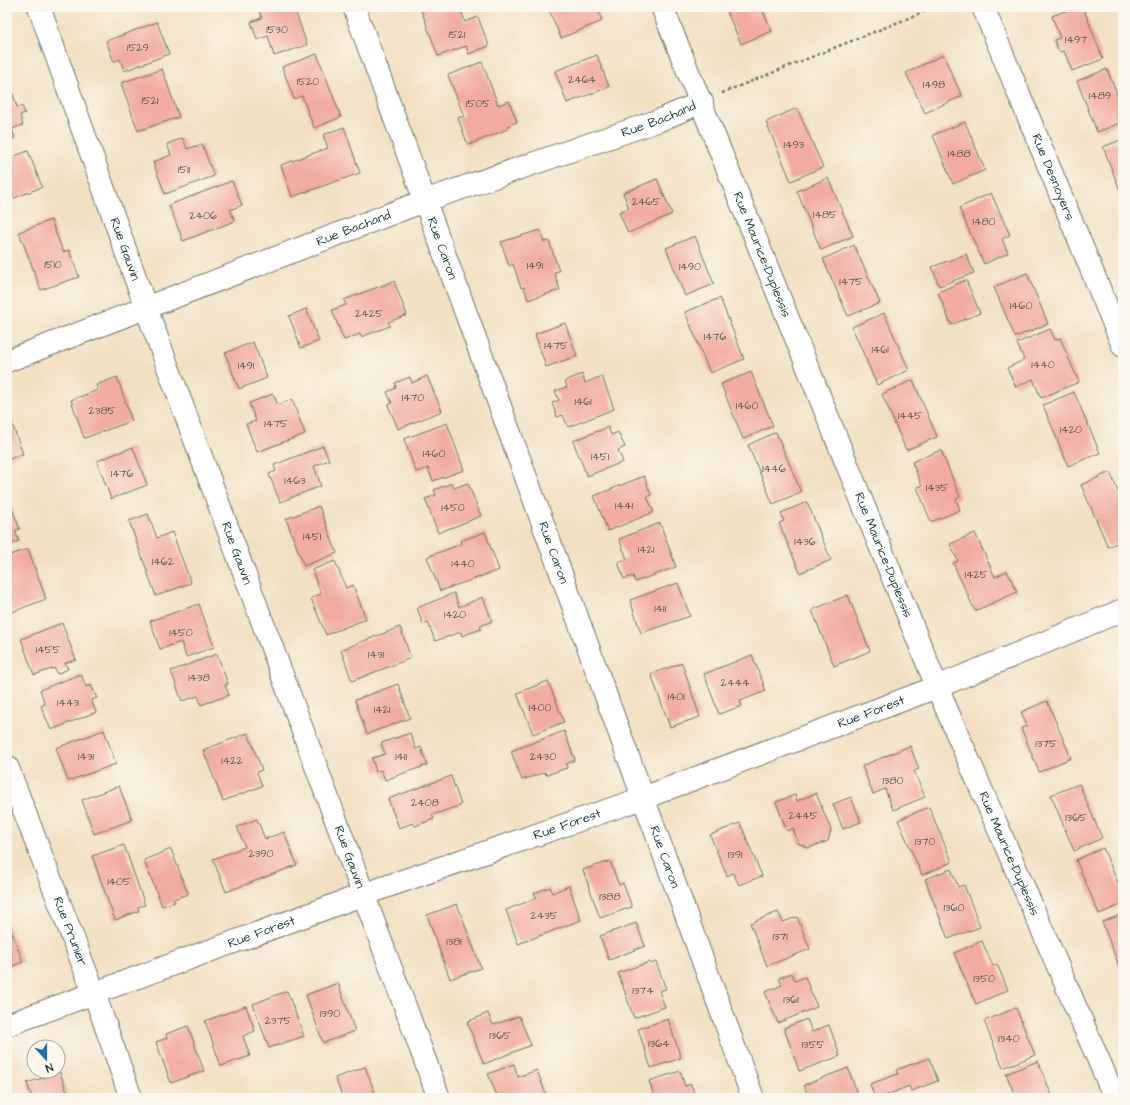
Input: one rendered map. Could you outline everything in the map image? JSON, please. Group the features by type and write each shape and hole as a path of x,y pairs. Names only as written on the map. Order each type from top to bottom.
{"street":[{"name":"Rue Gauvin","path":"39,7 146,308 438,1098"},
{"name":"Rue Caron","path":"354,7 753,1098"},
{"name":"Rue Maurice-Duplessis","path":"662,7 702,102 937,687 1115,1098"},
{"name":"Rue Desnoyers","path":"983,7 1123,346"},
{"name":"Rue Bachand","path":"7,361 424,201 660,120 702,102"},
{"name":"Rue Forest","path":"7,1025 362,895 643,798 937,687 1123,610"},
{"name":"Rue Prunier","path":"7,766 94,993 131,1098"}],"path":[{"path":"702,102 936,7"}],"building":[{"path":"258,7 294,7 307,45 274,56 268,36 257,40 251,22 262,18"},
{"path":"420,7 460,7 465,22 478,17 489,46 469,54 466,46 438,56"},
{"path":"548,7 597,7 602,21 561,38"},
{"path":"725,7 761,7 772,31 741,44"},
{"path":"1075,7 1083,7 1103,59 1072,71 1064,51 1059,52 1054,40 1060,38 1052,16"},
{"path":"157,22 169,54 124,71 120,59 114,62 106,41"},
{"path":"317,54 341,117 314,128 302,96 294,99 282,67"},
{"path":"597,55 609,87 567,103 555,71"},
{"path":"943,55 962,96 925,113 906,73"},
{"path":"482,62 498,105 509,101 517,122 507,126 508,129 468,145 458,118 464,116 448,75"},
{"path":"162,69 179,117 138,131 121,83"},
{"path":"1107,69 1123,109 1123,122 1097,132 1077,81"},
{"path":"13,94 17,107 22,106 25,113 20,115 23,125 12,129 15,138 7,141 7,96"},
{"path":"797,108 823,167 791,181 766,122"},
{"path":"965,122 985,170 953,184 933,135"},
{"path":"344,127 360,173 292,197 281,165 328,148 323,135"},
{"path":"183,138 187,149 202,144 214,176 165,194 153,162 171,155 167,144"},
{"path":"1123,139 1123,198 1103,147"},
{"path":"28,151 42,187 14,198 7,180 7,159"},
{"path":"828,178 853,236 821,250 797,191"},
{"path":"657,179 672,214 628,233 619,212 629,208 623,193"},
{"path":"232,181 242,205 230,210 235,221 183,241 169,205"},
{"path":"991,193 1010,235 1002,239 1008,253 984,264 959,208"},
{"path":"51,220 63,252 69,250 79,277 41,290 19,232"},
{"path":"540,230 544,242 549,241 559,271 554,272 560,290 528,300 524,287 521,288 513,264 509,266 501,242"},
{"path":"695,236 714,284 685,296 666,248"},
{"path":"854,245 880,303 848,316 823,259"},
{"path":"966,254 974,273 939,286 932,267"},
{"path":"1027,273 1048,324 1015,337 994,287"},
{"path":"966,280 980,313 951,325 938,292"},
{"path":"394,281 407,315 388,322 390,326 361,337 360,334 344,340 332,310 346,305 344,300"},
{"path":"720,298 744,359 710,373 685,312"},
{"path":"306,309 319,341 301,348 289,316"},
{"path":"884,313 909,370 877,385 852,327"},
{"path":"565,323 577,356 546,367 535,334"},
{"path":"1050,329 1055,340 1060,338 1079,382 1041,398 1033,379 1016,387 1007,368 1024,360 1017,343"},
{"path":"253,342 267,378 239,389 225,353"},
{"path":"751,372 773,426 743,439 721,384"},
{"path":"582,374 585,383 602,376 614,409 568,427 563,415 557,417 552,403 559,400 555,391 567,387 565,381"},
{"path":"427,376 442,411 398,429 388,405 392,403 387,392 396,388 395,383 410,377 412,383"},
{"path":"117,377 132,421 84,438 71,400 98,390 96,385"},
{"path":"913,380 937,437 906,450 882,394"},
{"path":"1074,392 1100,453 1068,466 1043,405"},
{"path":"273,394 278,405 292,399 305,434 257,452 246,424 256,421 249,403"},
{"path":"11,421 23,454 7,460 7,422"},
{"path":"447,423 464,470 433,481 428,468 416,472 404,439"},
{"path":"608,427 611,435 618,432 625,447 618,450 623,462 587,476 573,441"},
{"path":"776,432 801,492 773,504 748,445"},
{"path":"323,446 329,460 314,466 321,486 280,502 269,474 276,471 274,465"},
{"path":"133,447 147,485 111,499 97,461"},
{"path":"941,450 960,497 956,499 960,510 931,522 917,487 922,486 912,462"},
{"path":"1110,472 1123,503 1123,540 1108,547 1081,485"},
{"path":"644,476 651,495 647,497 654,512 608,531 594,496"},
{"path":"452,483 454,488 468,483 481,516 438,533 425,499 436,495 434,490"},
{"path":"807,502 831,560 800,573 779,523 784,521 781,513"},
{"path":"11,506 20,529 15,531 19,541 7,545 7,507"},
{"path":"319,506 337,553 304,566 286,519"},
{"path":"148,514 157,538 172,532 191,583 156,596 129,521"},
{"path":"660,523 676,567 635,582 633,576 624,579 618,562 627,559 619,539"},
{"path":"485,532 499,570 440,591 427,557 461,544 460,541"},
{"path":"975,533 995,577 1007,571 1017,592 975,611 953,563 958,561 950,544"},
{"path":"28,549 46,599 12,612 7,597 7,556"},
{"path":"335,561 346,588 353,585 366,619 326,635 311,598 321,594 312,570"},
{"path":"678,583 690,616 641,633 630,600"},
{"path":"454,593 459,607 483,597 492,621 480,626 481,629 462,636 461,632 435,641 428,622 423,624 417,608"},
{"path":"848,595 870,651 834,666 812,610"},
{"path":"199,604 214,647 186,657 181,642 160,649 150,621"},
{"path":"62,623 76,660 65,663 68,669 57,674 54,668 34,675 21,639"},
{"path":"400,627 411,658 352,681 341,650"},
{"path":"217,654 228,684 225,685 229,695 201,705 198,696 182,701 171,671"},
{"path":"752,655 766,691 740,701 742,706 719,714 704,674"},
{"path":"682,663 700,717 670,727 651,674"},
{"path":"81,674 86,687 91,685 97,698 91,700 96,712 51,730 41,706 45,704 40,690"},
{"path":"548,681 564,722 533,734 517,693"},
{"path":"398,684 410,718 367,734 355,700"},
{"path":"1047,701 1071,758 1039,772 1021,728 1027,726 1021,712"},
{"path":"104,730 116,764 68,781 56,748"},
{"path":"564,731 575,760 566,764 567,768 546,775 545,772 522,780 511,751"},
{"path":"248,733 262,770 257,772 262,786 223,801 203,750"},
{"path":"410,733 416,749 421,747 427,765 385,780 381,770 376,772 372,758 385,754 381,743"},
{"path":"910,746 919,769 914,771 925,797 893,810 885,789 873,794 862,766"},
{"path":"451,776 461,805 432,815 434,819 415,826 413,823 399,828 388,799"},
{"path":"1079,784 1102,838 1074,851 1051,795"},
{"path":"119,786 132,820 94,834 82,800"},
{"path":"816,793 831,830 828,841 808,848 798,843 793,828 787,831 776,802 795,795 797,801"},
{"path":"851,797 861,822 843,829 833,804"},
{"path":"929,807 952,862 922,875 898,820"},
{"path":"257,819 265,839 284,832 297,865 226,892 213,859 245,847 237,827"},
{"path":"740,823 762,876 739,885 733,873 727,876 710,835"},
{"path":"124,845 145,905 138,907 139,911 115,920 92,856"},
{"path":"1103,848 1123,895 1123,904 1099,914 1076,860"},
{"path":"171,849 188,894 173,899 175,902 162,906 144,860"},
{"path":"610,861 619,885 623,883 632,907 600,918 583,870"},
{"path":"951,869 958,887 964,885 980,927 948,939 925,879"},
{"path":"569,886 581,920 518,944 506,910 537,898 534,893 550,887 552,893"},
{"path":"457,904 481,968 450,979 427,915"},
{"path":"778,912 783,922 797,917 810,949 767,966 750,923"},
{"path":"1123,914 1123,971 1121,971 1102,922"},
{"path":"7,920 23,962 7,968"},
{"path":"636,923 645,946 609,960 600,936"},
{"path":"982,941 993,966 997,964 1008,990 976,1004 954,953"},
{"path":"649,962 650,964 656,962 666,989 659,991 665,1007 634,1018 618,973"},
{"path":"792,973 795,981 805,977 817,1007 778,1023 765,992 782,985 779,978"},
{"path":"338,983 355,1031 323,1043 306,995"},
{"path":"287,991 304,1036 269,1048 253,1004"},
{"path":"246,1006 255,1031 243,1036 250,1056 221,1066 205,1021"},
{"path":"1016,1008 1035,1055 1003,1068 984,1021"},
{"path":"488,1013 493,1025 519,1016 531,1045 484,1064 467,1022"},
{"path":"668,1019 681,1058 651,1068 638,1029"},
{"path":"807,1019 812,1032 829,1025 840,1056 799,1071 784,1028"},
{"path":"188,1026 204,1071 171,1083 156,1042 167,1038 166,1034"},
{"path":"929,1058 938,1081 911,1091 909,1086 880,1098 875,1098 870,1084 898,1074 896,1070"},
{"path":"1038,1061 1053,1098 1016,1098 1006,1074"},
{"path":"514,1064 518,1077 537,1070 547,1098 498,1098 488,1074"},
{"path":"365,1067 377,1098 343,1098 335,1078"},
{"path":"848,1068 859,1098 809,1098 804,1085"},
{"path":"680,1071 685,1086 691,1084 696,1098 655,1098 649,1081"},
{"path":"39,1079 62,1079 69,1098 32,1098 27,1083"}]}
